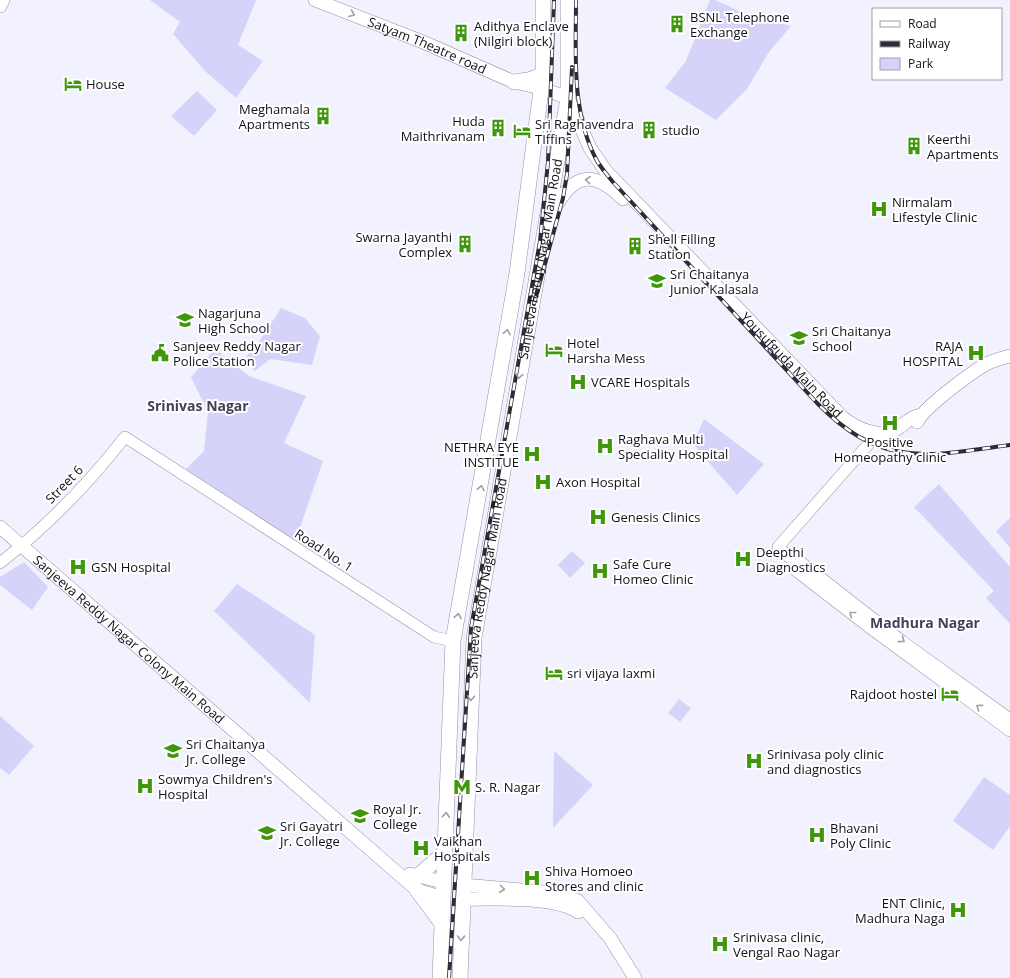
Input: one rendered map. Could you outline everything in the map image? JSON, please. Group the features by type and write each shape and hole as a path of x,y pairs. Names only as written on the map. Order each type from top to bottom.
{"highway":[{"name":"Sanjeeva Reddy Nagar Main Road","path":"440,978 453,641 517,273 542,81 543,0"},
{"name":"Sanjeeva Reddy Nagar Main Road","path":"460,978 462,892 474,638 568,98 568,0"},
{"path":"543,27 568,25"},
{"path":"514,82 528,80 542,81"},
{"path":"443,926 414,882 444,853"}],"main road":[{"path":"0,6 4,0"},
{"name":"Satyam Theatre road","path":"315,0 423,42 514,82"},
{"path":"542,81 568,98"},
{"name":"Yousufguda Main Road","path":"568,98 590,148 605,170 842,417 859,427 884,434 896,430 913,416 920,416"},
{"name":"Yousufguda Main Road","path":"546,224 558,202 574,182 582,179 592,180 610,188 830,415 852,432 872,440 896,438 918,422 920,416 987,364 996,359 1010,356"},
{"name":"Sanjeeva Reddy Nagar Colony Main Road","path":"0,520 23,545 318,805 400,874 414,882 443,882"},
{"path":"0,527 23,545"},
{"name":"Sanjeeva Reddy Nagar Colony Main Road","path":"23,545 414,882"},
{"path":"414,882 443,898"},
{"path":"462,892 533,900 569,906 579,913 607,944 628,978"},
{"path":"462,892 544,892 566,896 578,901 610,938 635,978"}],"street":[{"name":"Road No. 1","path":"125,437 183,476 434,636 453,641"},
{"name":"Street 6","path":"0,563 23,545 77,491 125,437"},
{"path":"872,440 778,547 792,560 802,563 890,632 1010,719"},
{"path":"792,560 796,571 1010,731"}],"green space":[{"path":"150,0 256,0 238,45 263,61 236,98 205,71 173,34 180,22"},
{"path":"710,0 715,0 741,12 791,26 769,52 747,89 716,120 665,88 686,61"},
{"path":"197,91 217,110 194,136 171,116"},
{"path":"281,308 305,318 320,336 312,365 270,359 255,371 244,359 259,342"},
{"path":"215,349 249,376 306,396 284,443 323,461 295,542 186,469 204,451 208,412 191,377"},
{"path":"704,419 764,464 737,495 693,444"},
{"path":"939,484 1010,567 1010,624 986,598 994,591 914,507"},
{"path":"1010,518 1010,548 996,531"},
{"path":"572,551 585,563 570,578 558,565"},
{"path":"24,562 48,587 32,610 0,585 0,577"},
{"path":"237,584 315,635 310,703 214,611"},
{"path":"679,699 691,708 680,722 668,713"},
{"path":"0,716 34,746 9,775 0,768"},
{"path":"554,751 593,785 553,828"},
{"path":"984,777 1010,795 1010,826 993,850 953,821"}],"railway":[{"path":"449,978 471,628 540,241 548,162 554,0"},
{"path":"576,0 576,61 579,101 582,121 588,141 598,162 612,181 817,403 841,424 863,439 885,448 907,453 930,454 1010,445"},
{"path":"534,304 563,198 567,174 572,67"}],"place":[{"name":"BSNL Telephone Exchange","path":"677,24"},
{"name":"Adithya Enclave (Nilgiri block)","path":"461,33"},
{"name":"House","path":"73,84"},
{"name":"Meghamala Apartments","path":"323,116"},
{"name":"Huda Maithrivanam","path":"498,128"},
{"name":"studio","path":"649,130"},
{"name":"Sri Raghavendra TIffins","path":"522,131"},
{"name":"Keerthi Apartments","path":"914,146"},
{"name":"Nirmalam Lifestyle Clinic","path":"879,209"},
{"name":"Swarna Jayanthi Complex","path":"465,244"},
{"name":"Shell Filling Station","path":"635,246"},
{"name":"Sri Chaitanya Junior Kalasala","path":"657,281"},
{"name":"Nagarjuna High School","path":"185,320"},
{"name":"Sri Chaitanya School","path":"799,338"},
{"name":"Hotel Harsha Mess","path":"554,350"},
{"name":"Sanjeev Reddy Nagar Police Station","path":"160,353"},
{"name":"RAJA HOSPITAL","path":"976,353"},
{"name":"VCARE Hospitals","path":"578,382"},
{"name":"Positive Homeopathy clinic","path":"890,423"},
{"name":"Raghava Multi Speciality Hospital","path":"605,446"},
{"name":"NETHRA EYE INSTITUE","path":"532,454"},
{"name":"Axon Hospital","path":"543,482"},
{"name":"Genesis Clinics","path":"598,517"},
{"name":"Deepthi Diagnostics","path":"743,559"},
{"name":"GSN Hospital","path":"78,567"},
{"name":"Safe Cure Homeo Clinic","path":"600,571"},
{"name":"sri vijaya laxmi","path":"554,673"},
{"name":"Rajdoot hostel","path":"950,694"},
{"name":"Sri Chaitanya Jr. College","path":"173,751"},
{"name":"Srinivasa poly clinic and diagnostics","path":"754,761"},
{"name":"Sowmya Children's Hospital","path":"145,786"},
{"name":"S. R. Nagar","path":"462,787"},
{"name":"Royal Jr. College","path":"360,816"},
{"name":"Sri Gayatri Jr. College","path":"267,833"},
{"name":"Bhavani Poly Clinic","path":"817,835"},
{"name":"Vaikhan Hospitals","path":"421,848"},
{"name":"Shiva Homoeo Stores and clinic","path":"532,878"},
{"name":"ENT Clinic, Madhura Naga","path":"958,910"},
{"name":"Srinivasa clinic, Vengal Rao Nagar","path":"720,944"}],"district":[{"name":"Srinivas Nagar","path":"198,406"},
{"name":"Madhura Nagar","path":"925,623"}]}
